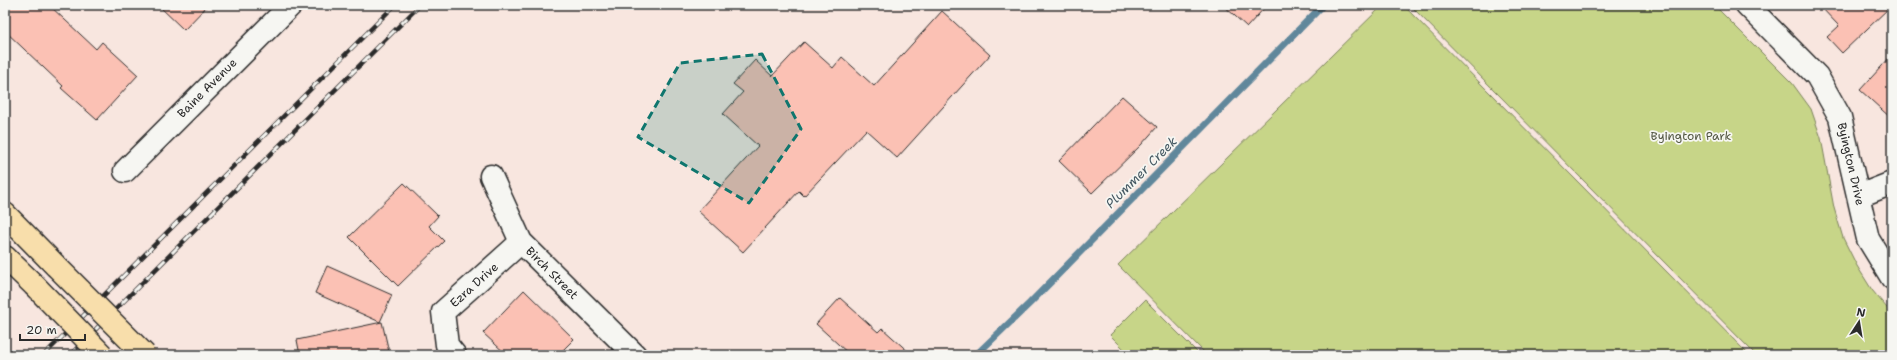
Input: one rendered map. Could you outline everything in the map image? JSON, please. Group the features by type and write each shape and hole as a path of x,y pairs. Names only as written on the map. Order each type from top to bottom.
{"main road":[{"path":"5,214 145,355"},
{"path":"5,257 102,355"}],"street":[{"name":"Baine Avenue","path":"125,171 291,5"},
{"name":"Byington Drive","path":"1747,5 1817,76 1840,117 1868,239 1892,278"},
{"name":"Birch Street","path":"491,176 521,242 635,355"},
{"path":"1859,196 1892,183"},
{"name":"Ezra Drive","path":"455,355 448,345 443,312 521,242"}],"highlighted area":[{"path":"762,54 801,129 749,203 638,137 680,63"}],"green space":[{"path":"1383,5 1403,5 1749,355 1207,355 1118,265"},
{"name":"Byington Park","path":"1410,5 1714,5 1792,83 1811,109 1821,138 1834,208 1843,238 1857,266 1872,290 1892,314 1892,355 1756,355"},
{"path":"1145,300 1200,355 1130,355 1110,335"}],"building":[{"path":"5,5 49,5 96,49 102,42 138,75 97,120 61,88 63,86 5,31"},
{"path":"158,5 208,5 184,30"},
{"path":"1223,5 1267,5 1247,27"},
{"path":"1819,5 1892,5 1842,53 1827,37 1839,26"},
{"path":"942,11 990,55 897,158 866,130 804,196 799,191 743,252 698,211 758,146 723,114 743,92 733,84 755,60 772,76 804,42 833,68 842,57 874,86"},
{"path":"1892,55 1892,119 1860,90"},
{"path":"1122,96 1157,127 1141,145 1092,193 1059,161"},
{"path":"404,183 438,216 429,226 444,241 398,286 349,237"},
{"path":"327,266 392,295 380,322 315,293"},
{"path":"524,290 574,339 558,355 507,355 483,333"},
{"path":"840,298 878,332 882,328 912,355 850,355 816,324"},
{"path":"382,322 389,352 377,355 300,355 297,340"}],"waterway":[{"name":"Plummer Creek","path":"976,355 1030,303 1323,5"}],"railway":[{"path":"44,355 395,5"},
{"path":"70,355 420,5"}]}
